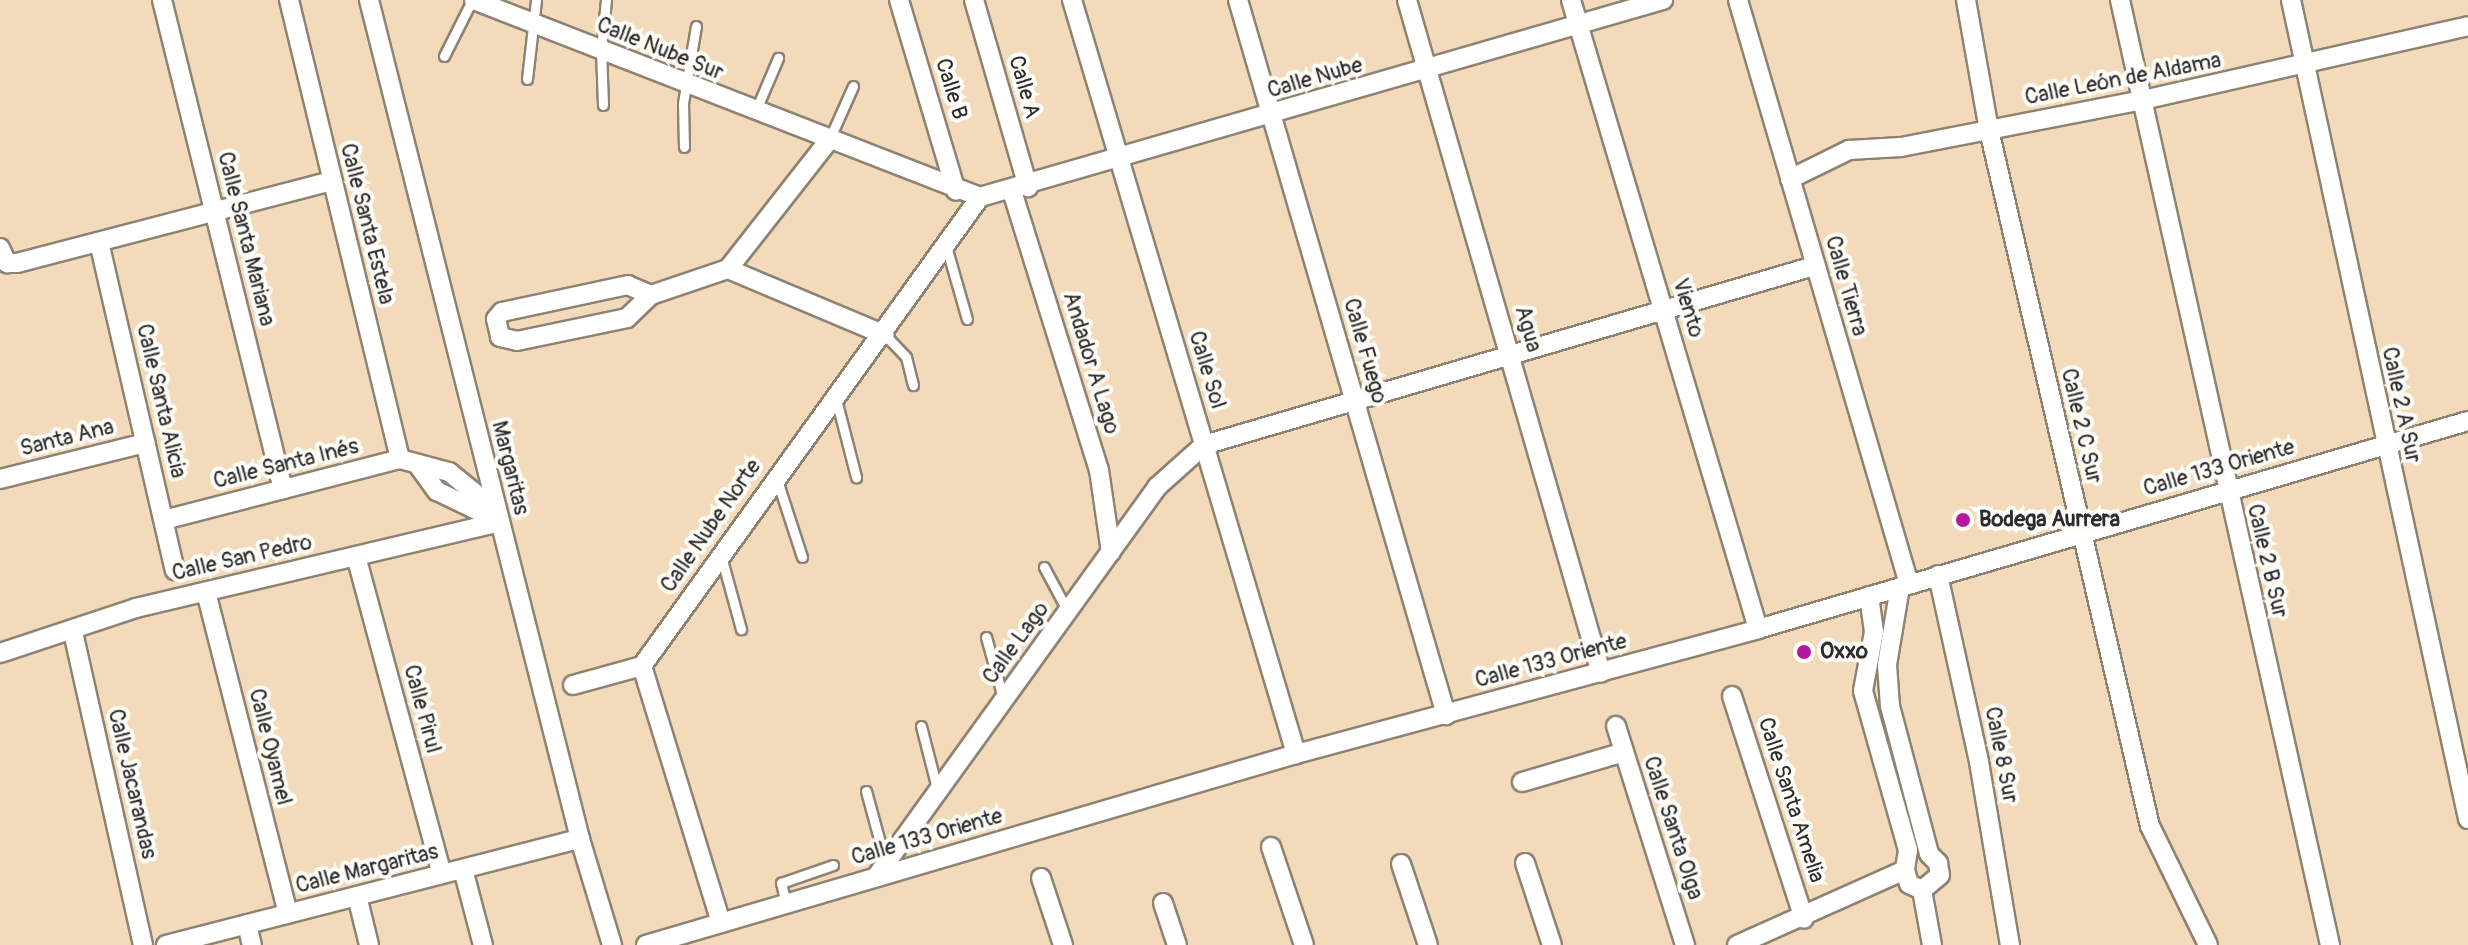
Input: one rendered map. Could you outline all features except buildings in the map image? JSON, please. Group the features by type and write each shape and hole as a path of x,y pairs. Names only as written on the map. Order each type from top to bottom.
{"street":[{"name":"Calle Santa Mariana","path":"162,0 283,489"},
{"name":"Calle Santa Estela","path":"289,0 400,459"},
{"name":"Margaritas","path":"369,0 580,839 612,945"},
{"name":"Calle Nube Sur","path":"473,0 956,191 980,197"},
{"name":"Calle B","path":"899,0 956,191"},
{"name":"Calle A","path":"974,0 1020,189"},
{"name":"Calle Sol","path":"1072,0 1296,754"},
{"name":"Calle Fuego","path":"1238,0 1446,715"},
{"name":"Agua","path":"1407,0 1601,673"},
{"name":"Viento","path":"1571,0 1758,629"},
{"name":"Calle Nube","path":"980,197 1020,189 1663,0"},
{"name":"Calle Tierra","path":"1738,0 1904,586"},
{"name":"Calle 2 C Sur","path":"1966,0 1989,130 2153,834 2208,945"},
{"name":"Calle 2 B Sur","path":"2120,0 2226,491 2330,945"},
{"name":"Calle 2 A Sur","path":"2291,0 2468,819"},
{"name":"Calle León de Aldama","path":"1790,179 1849,150 1901,147 2143,100 2468,26"},
{"path":"651,295 628,285 502,312 496,319 500,337 517,341 627,318 651,295 728,269 829,140"},
{"path":"3,255 99,242 332,181"},
{"name":"Andador A Lago","path":"1020,189 1099,470 1111,552"},
{"name":"Calle Nube Norte","path":"642,666 835,396 885,335 980,197"},
{"name":"Calle Santa Alicia","path":"99,242 175,570"},
{"path":"1204,445 1814,266"},
{"path":"728,269 885,335"},
{"name":"Calle 133 Oriente","path":"646,945 786,904 881,870 1758,629 2468,421"},
{"name":"Santa Ana","path":"0,479 146,443"},
{"name":"Calle Lago","path":"881,870 1157,487 1204,445"},
{"path":"400,459 420,468 437,491 498,516"},
{"name":"Calle Santa Inés","path":"164,520 400,459"},
{"name":"Calle San Pedro","path":"0,653 73,632 136,608 356,556 498,516"},
{"name":"Calle Pirul","path":"356,556 442,874"},
{"name":"Calle 8 Sur","path":"1938,575 1979,762 2010,945"},
{"path":"1904,586 1887,679 1929,854 1940,868 1928,888 1932,945"},
{"name":"Calle Oyamel","path":"206,592 288,914"},
{"path":"1869,596 1874,632 1864,678 1864,702 1908,850 1905,870 1909,884 1928,888"},
{"name":"Calle Jacarandas","path":"73,632 143,945"},
{"path":"573,685 642,666 721,923"},
{"path":"1864,678 1887,679"},
{"name":"Calle Santa Amelia","path":"1732,696 1804,919"},
{"name":"Calle Santa Olga","path":"1616,726 1685,945"},
{"path":"1522,782 1624,752"},
{"name":"Calle Margaritas","path":"166,945 580,839"},
{"path":"1271,847 1304,945"},
{"path":"1525,863 1552,945"},
{"path":"1401,864 1428,945"},
{"path":"463,869 483,945"},
{"path":"1737,945 1804,919 1905,870"},
{"path":"1041,878 1063,945"},
{"path":"357,896 369,945"},
{"path":"1163,903 1177,945"},
{"path":"247,924 252,945"}],"lane":[{"path":"444,56 473,0"},
{"path":"527,79 536,0"},
{"path":"603,105 601,50 606,0"},
{"path":"684,147 686,86 696,26"},
{"path":"755,112 778,58"},
{"path":"829,140 853,86"},
{"path":"946,246 967,319"},
{"path":"885,335 906,357 913,385"},
{"path":"835,396 856,477"},
{"path":"776,477 802,557"},
{"path":"720,555 741,629"},
{"path":"1044,567 1068,612"},
{"path":"986,637 1004,701"},
{"path":"921,726 938,792"},
{"path":"866,791 881,870"},
{"path":"786,904 781,883 833,865"}],"place":[{"name":"Bodega Aurrera","path":"1963,520"},
{"name":"Oxxo","path":"1804,652"}]}
